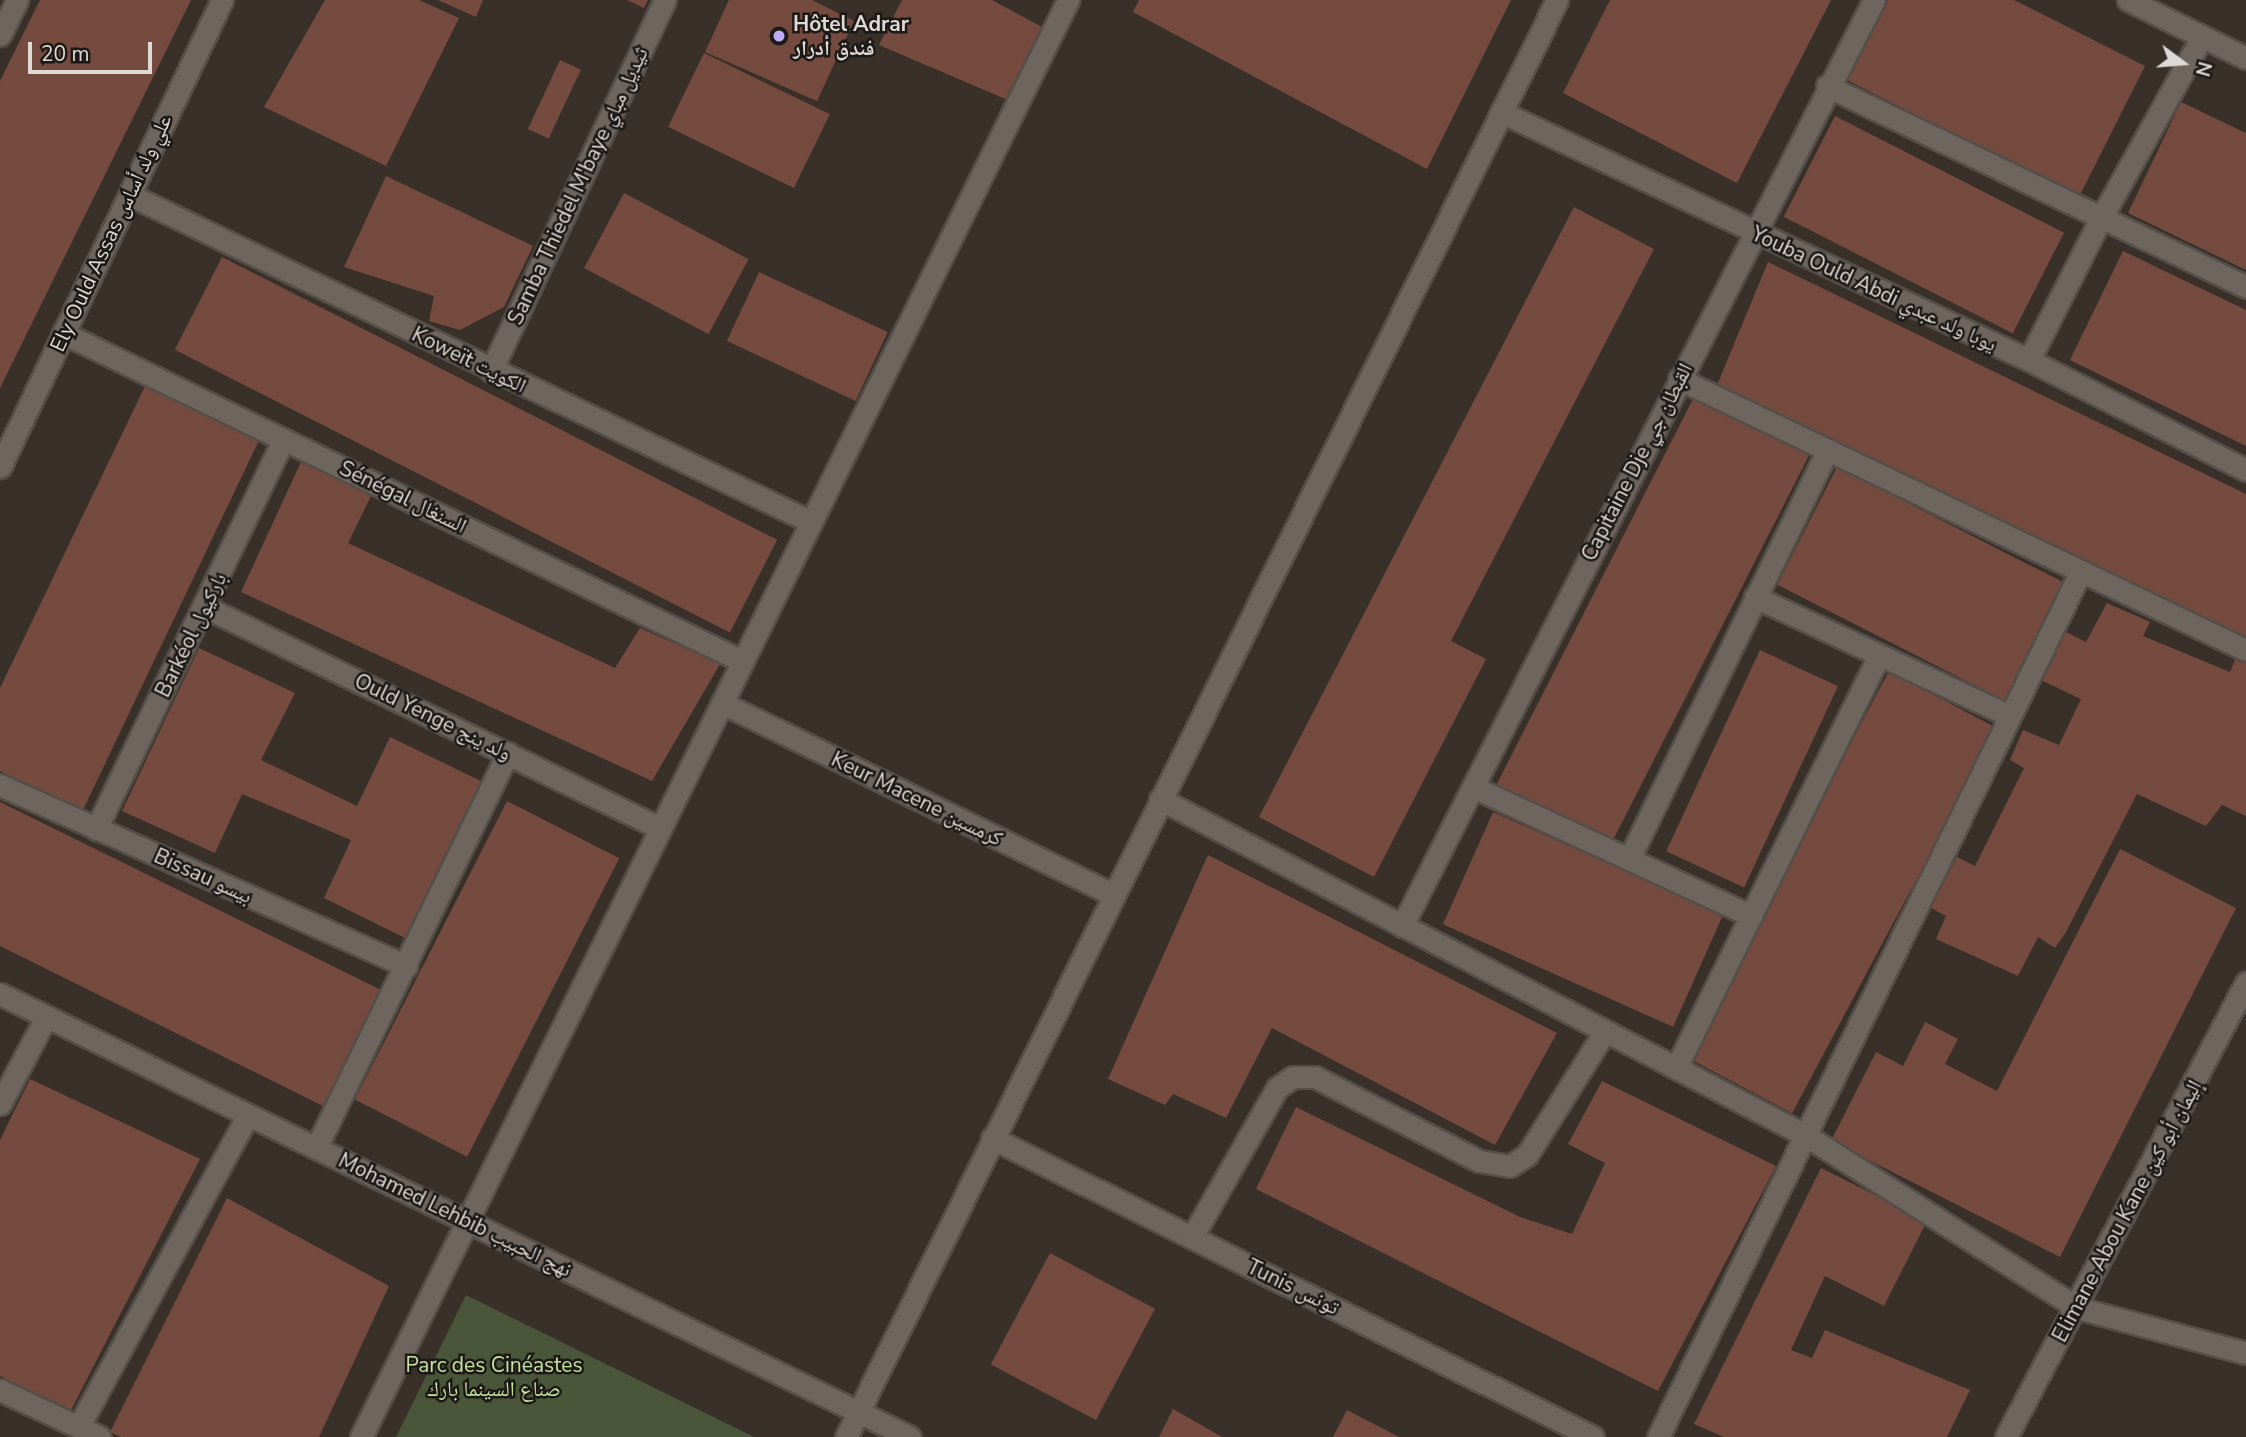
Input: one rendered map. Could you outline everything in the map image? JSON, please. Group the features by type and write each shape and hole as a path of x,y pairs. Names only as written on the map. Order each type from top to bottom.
{"street":[{"path":"0,35 18,0"},
{"name":"Ely Ould Assas علي ولد أساس","path":"0,467 222,0"},
{"name":"Samba Thiedel M'baye ثيديل مباي","path":"491,371 664,0"},
{"path":"361,1437 1068,0"},
{"path":"846,1437 1112,894 1557,0"},
{"name":"Capitaine Dje القبطان جي","path":"1402,926 1827,86 1874,0"},
{"path":"2128,0 2246,58"},
{"path":"2029,360 2100,220 2202,37"},
{"path":"1827,86 2100,220 2246,287"},
{"name":"Youba Ould Abdi يوبا ولد عبدي","path":"1501,112 1753,234 2029,360 2246,470"},
{"name":"Koweït الكويت","path":"130,195 491,371 811,522"},
{"name":"Sénégal السنغال","path":"63,333 742,661"},
{"path":"1679,379 2246,650"},
{"name":"Barkéol باركيول","path":"96,829 284,440"},
{"path":"1629,859 1828,450"},
{"path":"1658,1437 2081,571"},
{"path":"1755,597 2010,716"},
{"name":"Ould Yenge ولد ينج","path":"205,607 660,828"},
{"path":"1676,1068 1879,655"},
{"name":"Keur Macene كرمسين","path":"722,703 1112,894"},
{"path":"316,1148 407,966 508,753"},
{"name":"Bissau بيسو","path":"0,785 407,966"},
{"path":"1473,787 1751,916"},
{"path":"1160,799 1805,1135 2078,1308 2246,1353"},
{"name":"Elimane Abou Kane إليمان أبو كين","path":"2006,1437 2078,1308 2246,983"},
{"name":"Mohamed Lehbib نهج الحبيب","path":"0,994 910,1437"},
{"path":"0,1104 46,1017"},
{"path":"1192,1237 1277,1088 1293,1077 1315,1077 1479,1161 1510,1166 1527,1155 1605,1031"},
{"path":"79,1426 248,1115"},
{"name":"Tunis تونس","path":"992,1138 1593,1437"},
{"path":"0,1390 100,1437"}],"green space":[{"name":"Parc des Cinéastes صناع السينما بارك","path":"466,1295 754,1437 396,1437"}],"building":[{"path":"40,0 191,0 0,388 0,81"},
{"path":"325,0 419,0 459,18 386,166 264,107"},
{"path":"438,0 483,0 476,17"},
{"path":"627,0 648,0 644,8"},
{"name":"Hôtel Adrar فندق أدرار","path":"729,0 812,0 854,21 817,101 705,52"},
{"path":"902,0 992,0 1044,28 1010,101 879,45"},
{"path":"1139,0 1511,0 1427,169 1133,12"},
{"path":"1610,0 1831,0 1737,183 1563,93"},
{"path":"1888,0 2014,0 2145,66 2079,197 1847,80"},
{"path":"704,53 830,114 794,188 668,127"},
{"path":"560,60 581,70 549,139 528,129"},
{"path":"2181,102 2246,133 2246,270 2128,213"},
{"path":"1835,116 2064,233 2013,333 1784,217"},
{"path":"386,176 533,246 504,307 460,330 429,321 434,296 344,267"},
{"path":"624,193 748,259 709,334 584,268"},
{"path":"1574,207 1654,249 1451,641 1486,659 1374,877 1259,817"},
{"path":"2123,251 2246,310 2246,446 2070,360"},
{"path":"222,257 777,540 730,633 175,350"},
{"path":"1768,262 2246,494 2246,644 1715,390"},
{"path":"759,272 888,332 856,401 727,341"},
{"path":"147,382 261,436 83,810 0,771 0,688"},
{"path":"1694,397 1809,456 1609,848 1494,790"},
{"path":"301,462 372,494 348,543 615,668 640,628 720,664 652,781 241,592"},
{"path":"1837,467 2068,585 2008,702 1777,585"},
{"path":"2107,603 2150,622 2143,636 2230,672 2237,655 2246,660 2246,816 2222,805 2206,826 2137,794 2066,932 2055,948 2038,937 2018,976 1936,939 1946,916 1931,908 1957,857 1975,866 2024,768 2010,760 2023,730 2059,745 2081,699 2041,680 2066,632 2086,642"},
{"path":"199,648 295,693 261,760 357,806 390,737 485,783 407,939 324,898 351,840 242,794 215,853 122,811"},
{"path":"1760,650 1838,686 1744,888 1666,851"},
{"path":"1889,671 1997,728 1792,1113 1684,1056"},
{"path":"507,801 619,858 467,1157 355,1099"},
{"path":"0,802 381,990 323,1106 0,946"},
{"path":"1493,812 1723,914 1673,1027 1443,924"},
{"path":"2120,849 2236,908 2060,1257 1831,1141 1876,1052 1903,1066 1925,1022 1958,1039 1945,1064 1997,1091"},
{"path":"1208,855 1557,1033 1495,1145 1272,1028 1226,1118 1173,1094 1165,1105 1108,1079"},
{"path":"30,1079 200,1159 71,1410 0,1376 0,1140"},
{"path":"1602,1081 1776,1166 1658,1391 1256,1189 1296,1107 1520,1217 1572,1234 1605,1163 1568,1144"},
{"path":"1821,1168 1927,1221 1884,1306 1825,1276 1791,1350 1812,1358 1825,1330 1970,1390 1947,1437 1724,1437 1694,1424"},
{"path":"227,1198 389,1286 319,1437 121,1437 110,1432"},
{"path":"1050,1253 1155,1309 1096,1420 991,1364"},
{"path":"1173,1409 1222,1437 1159,1437"},
{"path":"1347,1410 1399,1437 1333,1437"}],"place":[{"name":"Hôtel Adrar فندق أدرار","path":"779,36"}]}
